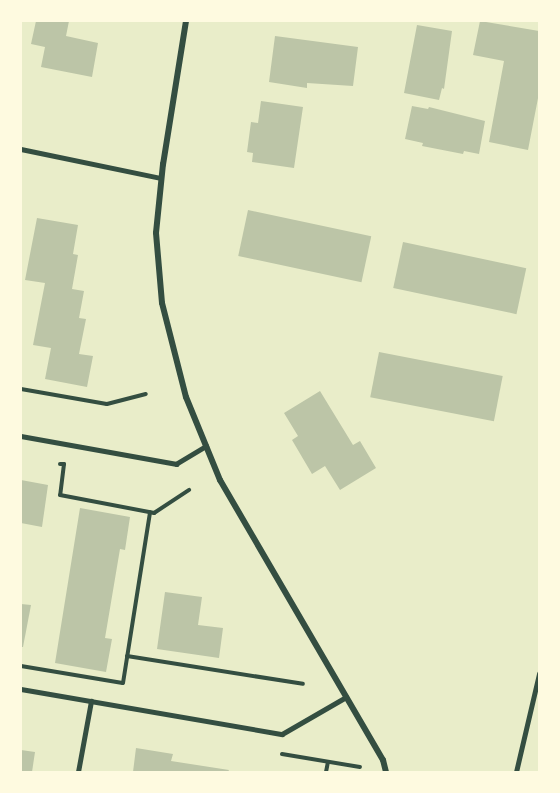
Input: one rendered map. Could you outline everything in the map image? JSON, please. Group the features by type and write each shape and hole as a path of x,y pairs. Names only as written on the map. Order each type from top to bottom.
{"street":[{"path":"186,21 161,178 156,233 162,303 186,397 220,480 383,760 386,772"}],"lane":[{"path":"21,149 161,178"},
{"path":"21,436 176,464 206,446"},
{"path":"516,772 539,674"},
{"path":"21,689 282,734 346,697"},
{"path":"78,772 91,700"}],"path":[{"path":"21,389 107,404 146,394"},
{"path":"53,463 64,464 60,495 154,513 189,490"},
{"path":"21,666 123,683 150,512"},
{"path":"127,656 303,684"},
{"path":"326,772 328,762"}],"building":[{"path":"36,21 69,21 66,36 98,43 92,77 41,67 45,47 31,44"},
{"path":"480,21 539,31 539,93 528,150 489,142 504,61 473,55"},
{"path":"417,25 452,31 444,89 442,88 439,100 404,93"},
{"path":"275,36 358,47 353,86 307,83 307,88 269,82"},
{"path":"261,101 303,107 294,168 252,162 253,153 247,152 251,122 258,123"},
{"path":"412,106 428,109 429,107 485,121 479,154 464,151 463,154 422,146 423,143 405,139"},
{"path":"248,210 371,236 361,282 238,256"},
{"path":"37,218 78,225 73,254 78,255 72,289 84,291 79,318 86,319 79,354 93,356 87,387 45,379 51,348 33,345 45,283 25,280"},
{"path":"403,242 526,268 516,314 393,288"},
{"path":"379,352 503,376 494,421 370,397"},
{"path":"320,391 353,445 360,441 376,468 340,490 325,466 312,474 292,440 298,436 284,413"},
{"path":"21,480 48,485 42,527 21,523"},
{"path":"80,508 130,517 125,550 120,549 105,638 112,639 106,672 55,663"},
{"path":"165,592 202,597 198,625 223,628 219,658 157,649"},
{"path":"21,604 31,605 23,647 21,647"},
{"path":"136,748 173,754 171,761 229,770 228,772 133,772"},
{"path":"21,750 35,752 32,772 21,772"}]}
